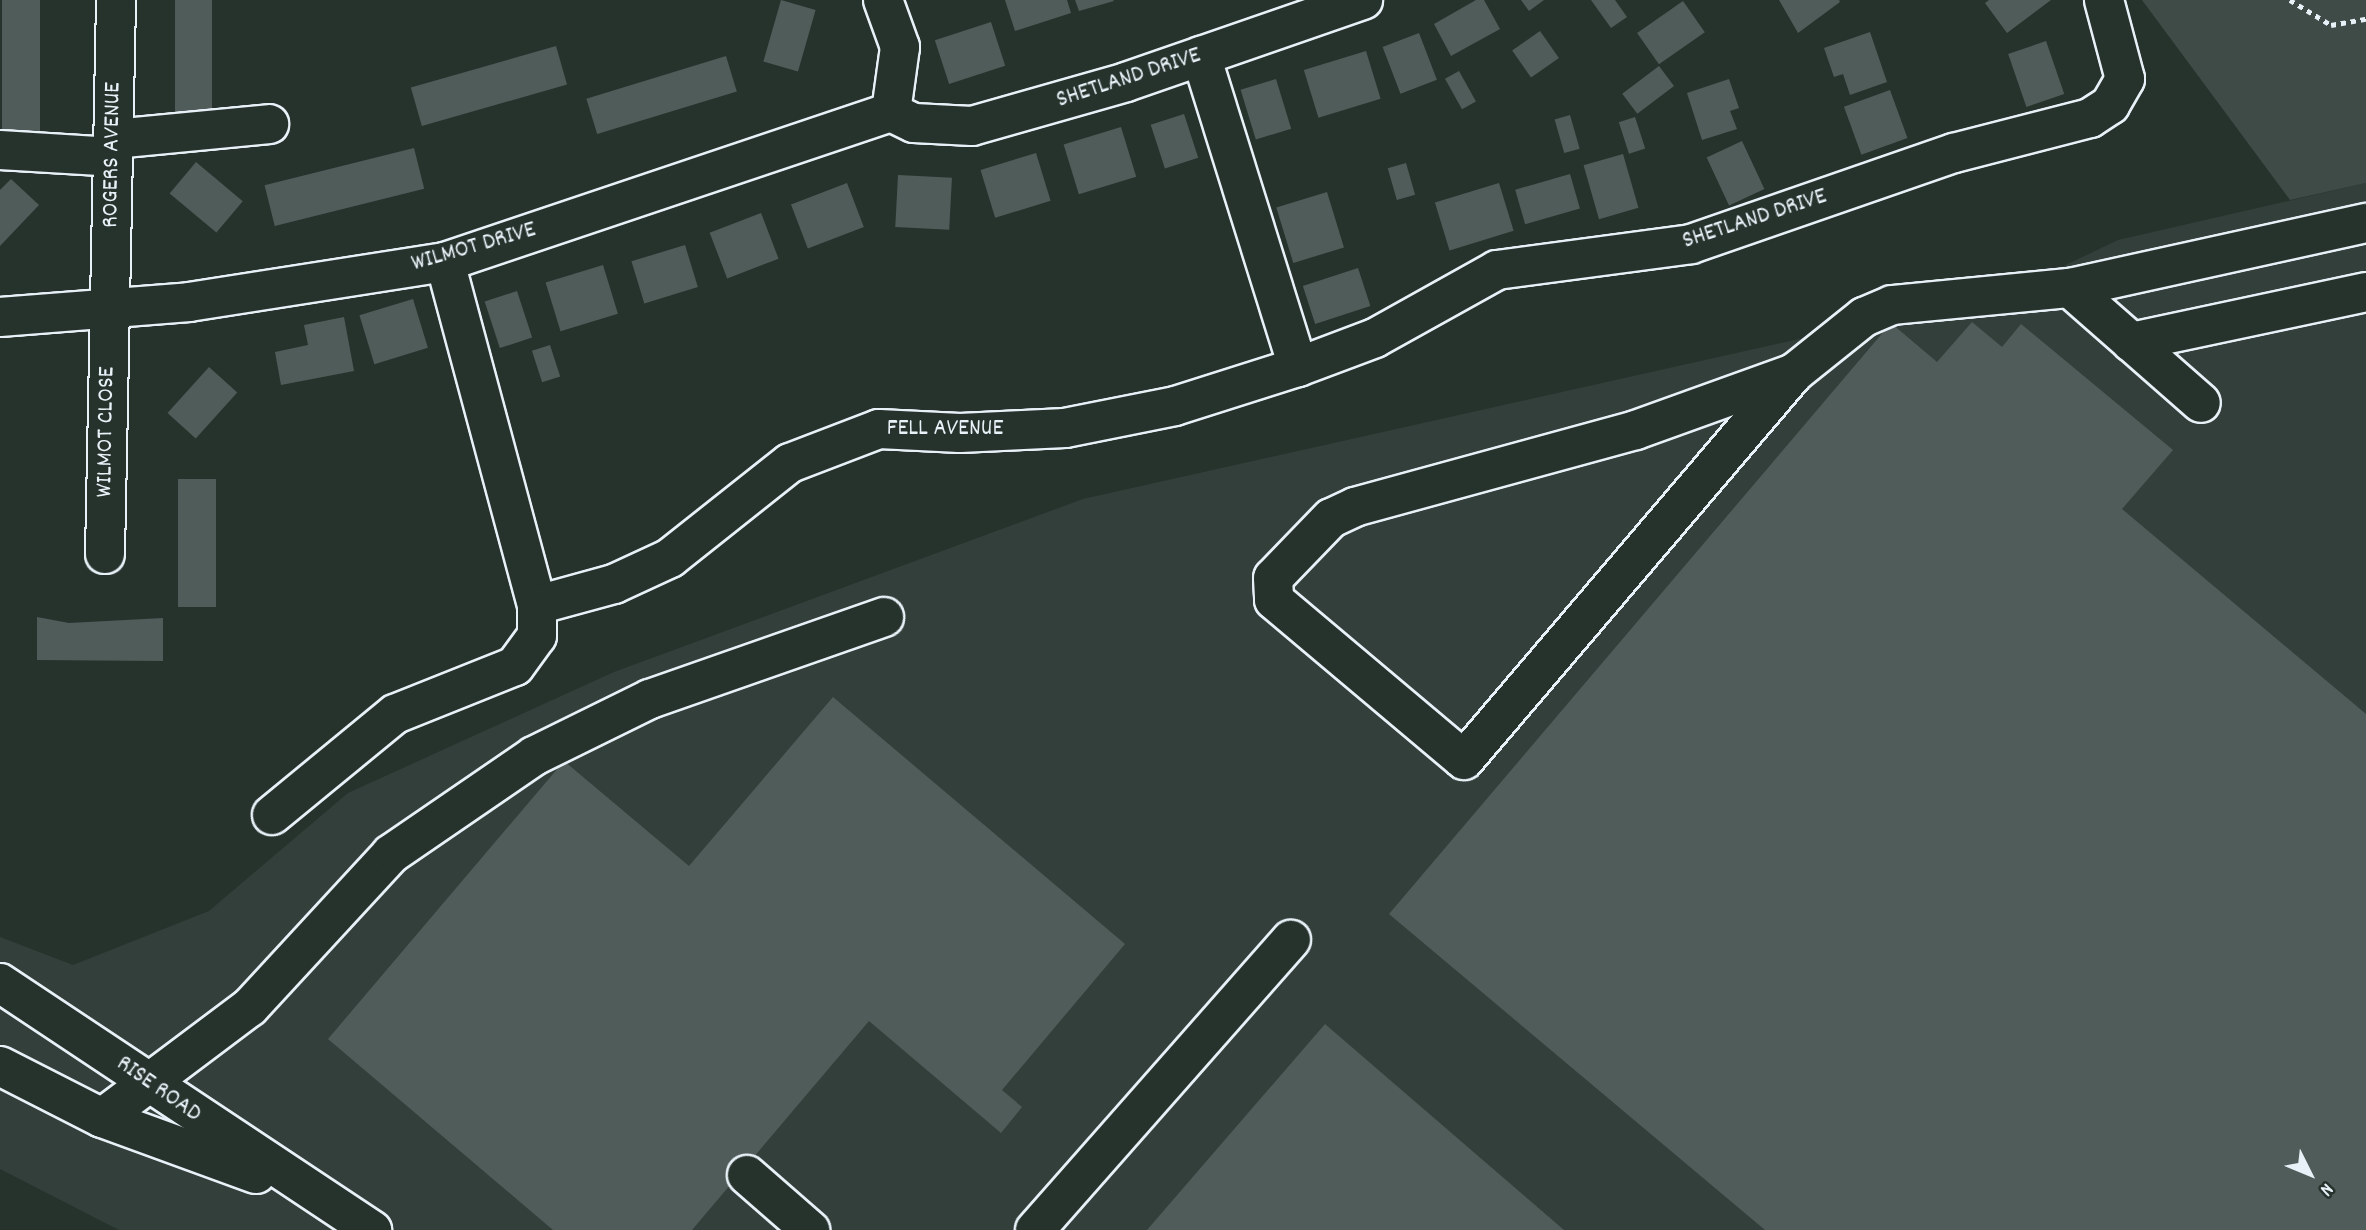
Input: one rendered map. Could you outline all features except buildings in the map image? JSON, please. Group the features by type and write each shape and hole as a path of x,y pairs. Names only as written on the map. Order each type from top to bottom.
{"street":[{"name":"ROGERS AVENUE","path":"108,310 116,0"},
{"path":"883,0 900,47 891,112"},
{"name":"SHETLAND DRIVE","path":"891,112 914,123 972,126 1201,57 1363,0"},
{"name":"SHETLAND DRIVE","path":"1298,367 1375,338 1497,270 1691,244 1954,153 2090,118 2110,105 2125,79 2104,0"},
{"path":"1201,57 1298,367"},
{"name":"WILMOT DRIVE","path":"0,317 108,310 445,262 891,112"},
{"path":"0,150 114,148 269,124"},
{"path":"1794,373 1636,430 1355,507 1331,519 1272,578 1274,600 1464,760 1794,373 1838,335 1892,305 2070,288 2366,223"},
{"path":"272,815 395,714 515,666 537,636 537,605 445,262"},
{"path":"2070,288 2201,403"},
{"path":"2131,342 2366,292"},
{"name":"WILMOT CLOSE","path":"105,554 108,310"},
{"name":"FELL AVENUE","path":"537,605 614,584 670,558 790,463 879,429 960,433 1066,428 1175,406 1298,367"},
{"path":"102,1118 150,1086 250,1007 391,853 534,757 650,699 884,617"},
{"path":"1035,1230 1291,940"},
{"name":"RISE ROAD","path":"0,983 150,1086 372,1230"},
{"name":"RISE ROAD","path":"0,1066 102,1118 317,1196"},
{"path":"747,1175 810,1230"}],"path":[{"path":"2290,0 2331,25 2366,19"}],"shaded area":[{"path":"2142,0 2366,0 2366,183 2290,200"},
{"path":"2366,183 2366,1230 119,1230 0,1169 0,937 73,965 209,911 348,793 614,672 1083,499 2009,292 2118,240"}]}
